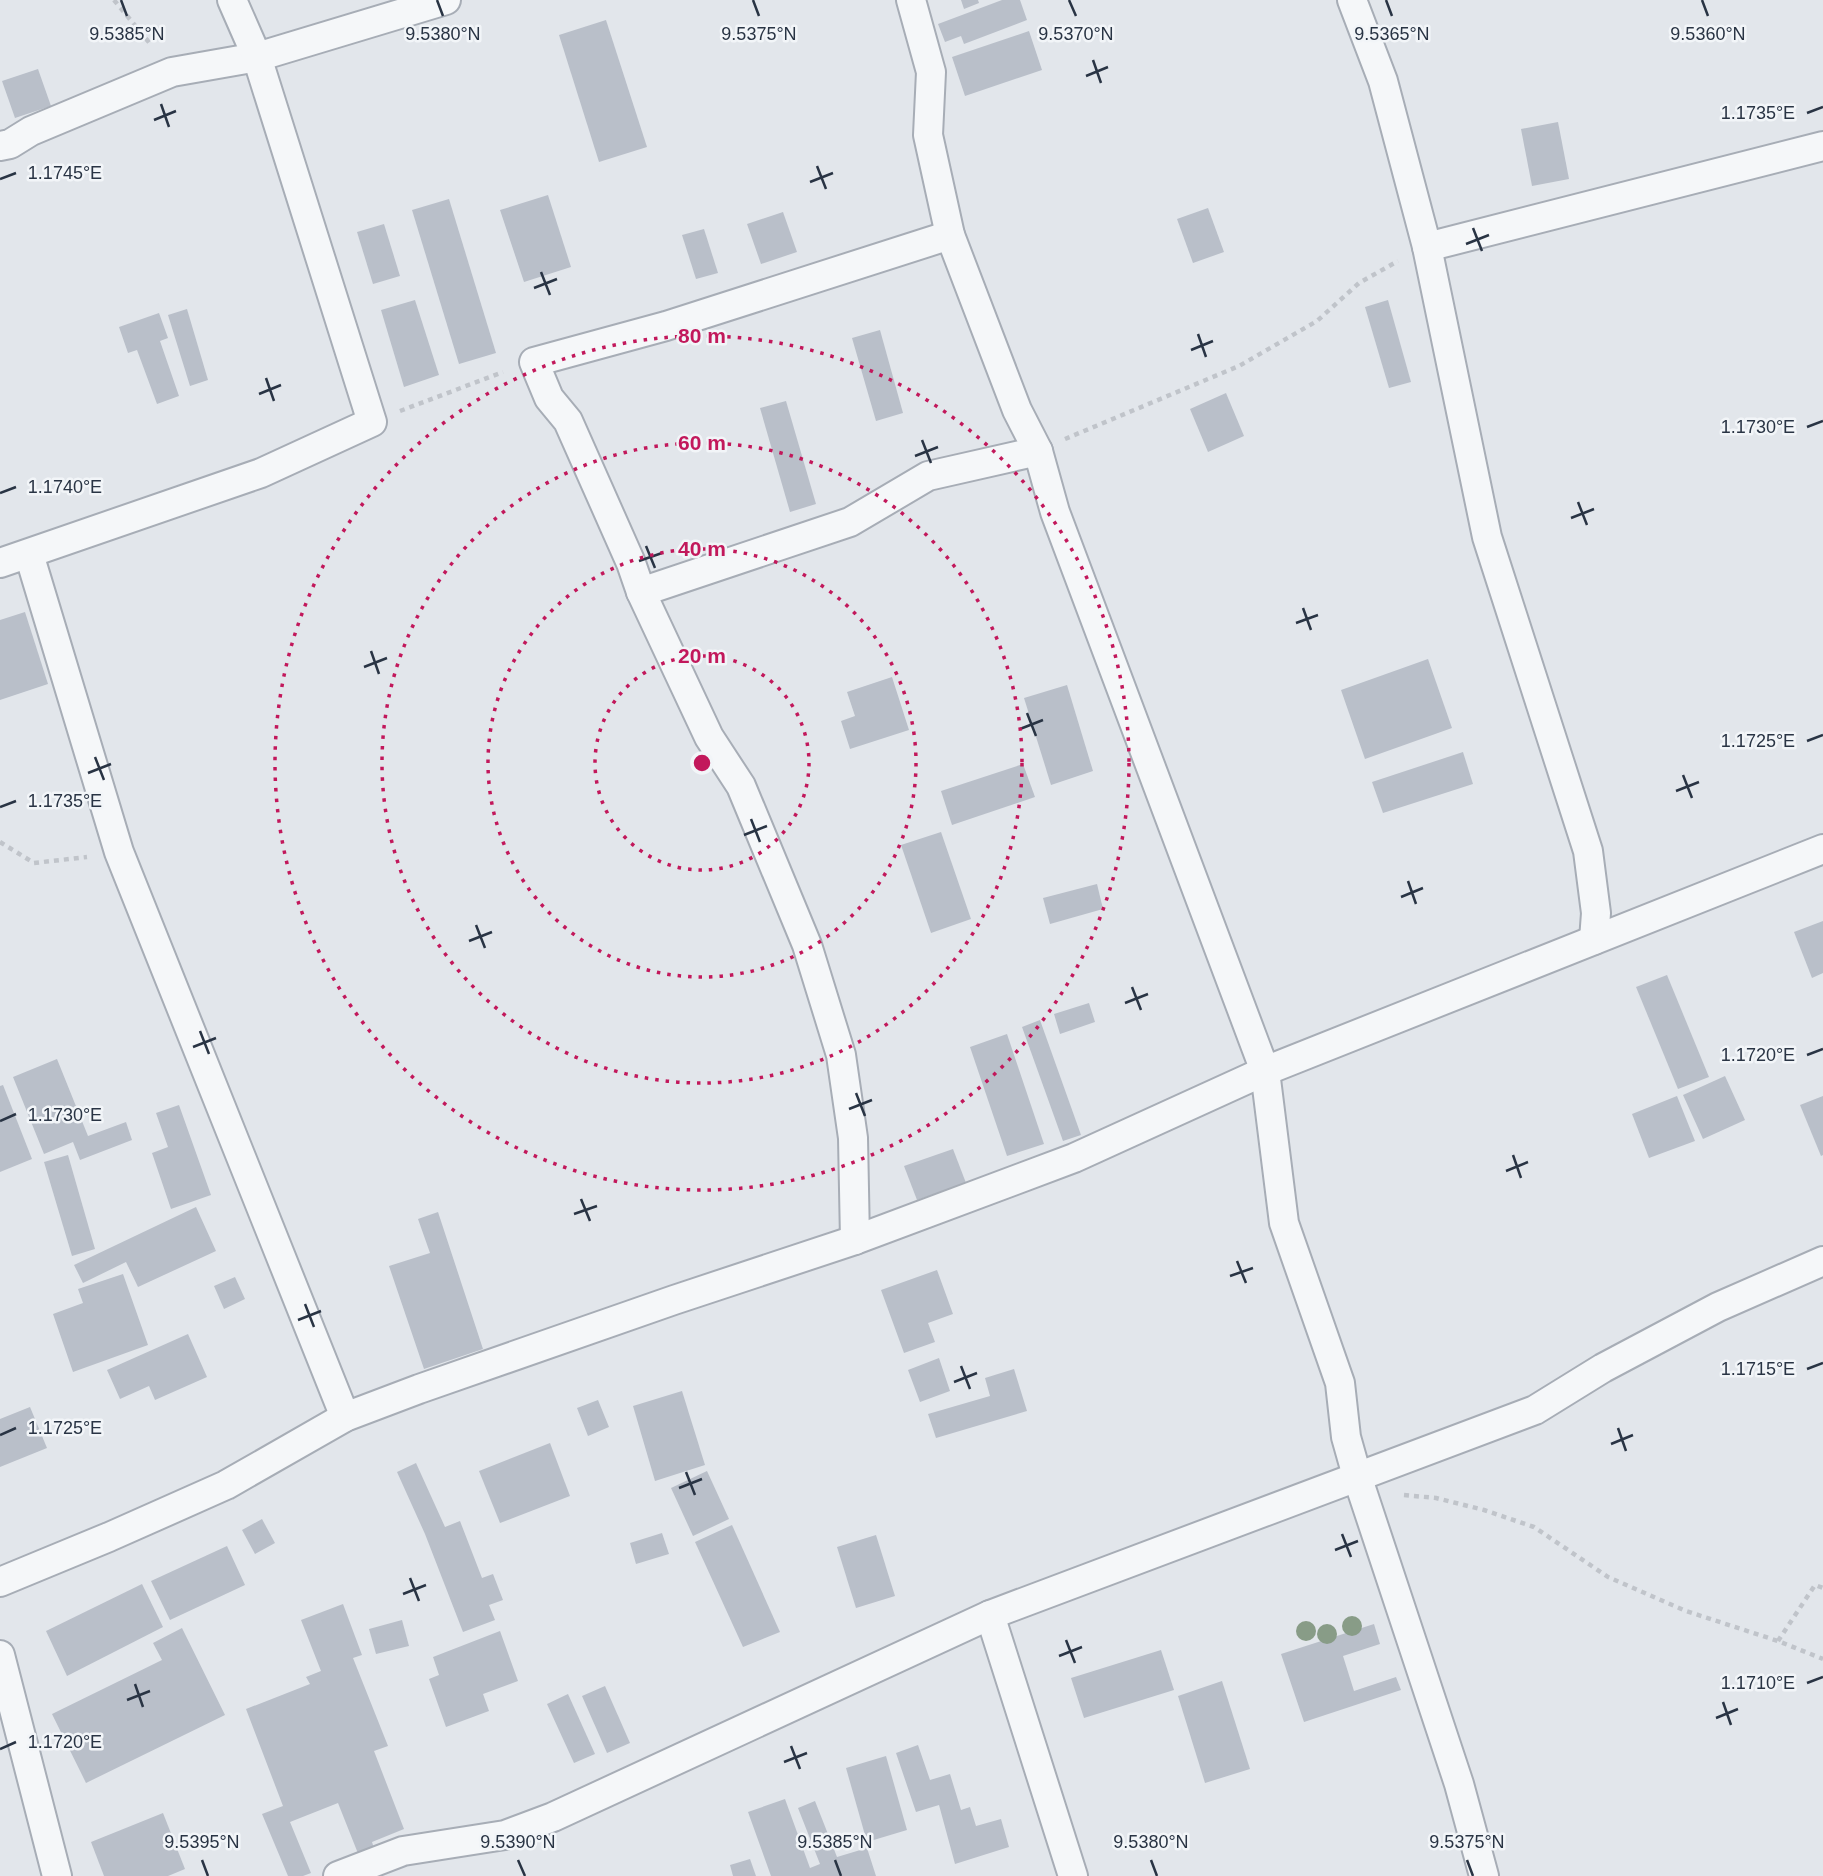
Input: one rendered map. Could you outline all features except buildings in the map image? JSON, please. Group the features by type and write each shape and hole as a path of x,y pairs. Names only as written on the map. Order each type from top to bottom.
{"street":[{"path":"0,564 261,473 372,422 257,57 232,0"},
{"path":"0,146 10,144 31,131 172,72 257,57 446,0"},
{"path":"911,0 931,72 928,135 950,235 1017,410 1038,451 1055,512 1265,1072 1284,1223 1340,1383 1346,1437 1357,1476 1459,1784 1484,1876"},
{"path":"1352,0 1383,81 1427,247 1487,537 1588,851 1597,914 1594,940"},
{"path":"1427,247 1823,146"},
{"path":"855,1240 853,1138 841,1055 807,945 741,786 709,737 641,592 631,563 568,421 549,398 534,362 666,326 950,235"},
{"path":"641,592 850,522 928,476 1038,451"},
{"path":"29,554 119,852 345,1417"},
{"path":"0,1582 226,1485 345,1417 546,1345 855,1240 1074,1158 1265,1072 1823,849"},
{"path":"338,1876 402,1852 505,1835 553,1817 990,1615 1535,1410 1603,1368 1718,1307 1823,1261"},
{"path":"990,1615 1073,1876"},
{"path":"0,1655 57,1876"}],"path":[{"path":"114,0 172,72"},
{"path":"1038,451 1239,366 1317,321 1359,283 1427,247"},
{"path":"372,422 534,362"},
{"path":"0,842 34,863 119,852"},
{"path":"1357,1476 1407,1496 1436,1498 1484,1510 1534,1527 1608,1577 1686,1611 1778,1641 1823,1659"},
{"path":"1778,1641 1815,1585 1823,1588"}]}
